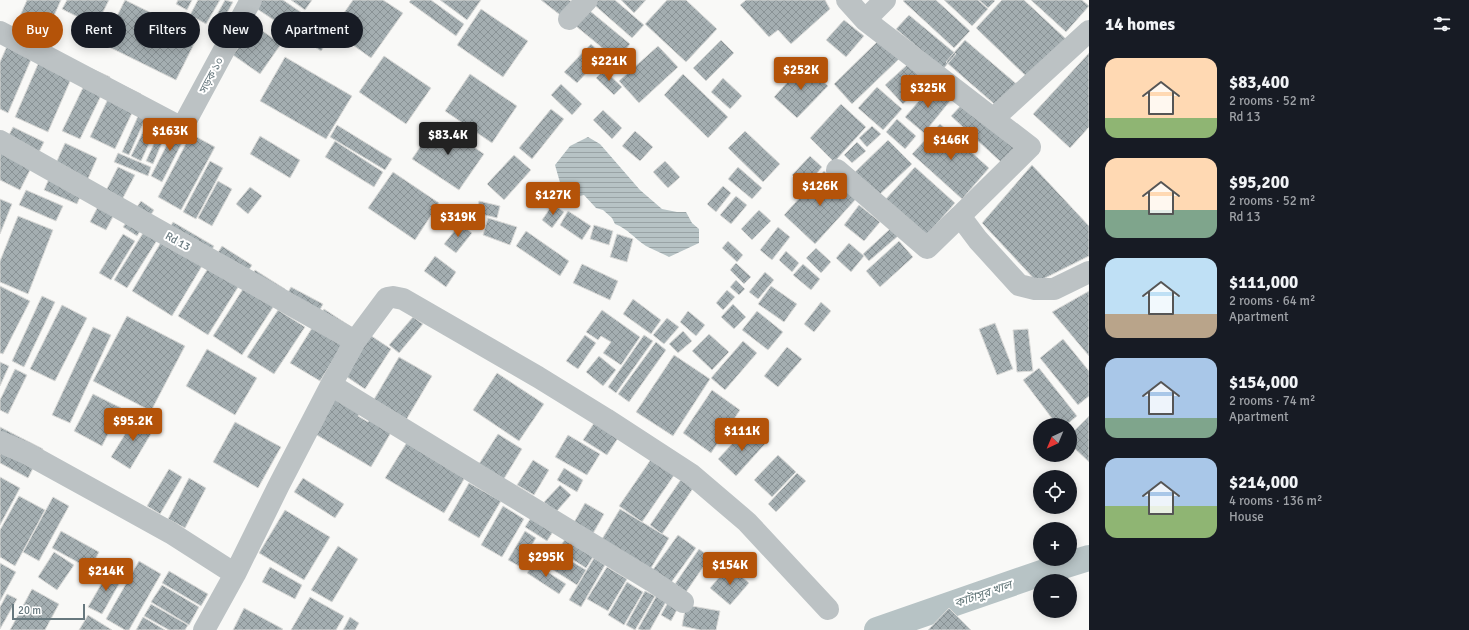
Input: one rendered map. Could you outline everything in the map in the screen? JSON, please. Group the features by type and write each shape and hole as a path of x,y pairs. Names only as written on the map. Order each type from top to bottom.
{"street":[{"name":"সড়ক ১০","path":"0,32 182,128 251,0"},
{"path":"569,19 587,0"},
{"path":"837,170 927,248 1030,147 865,20 847,0"},
{"path":"865,20 885,0"},
{"path":"994,118 1089,31"},
{"name":"Rd 13","path":"0,141 355,341"},
{"path":"960,216 978,240 1019,285 1035,290 1054,289 1089,272"},
{"path":"204,630 235,574 279,485 355,341 387,298 393,297 403,299 538,377 613,423 692,475 747,522 828,609"},
{"path":"331,385 652,581 683,602"},
{"path":"0,442 26,454 171,533 235,574"}],"shaded area":[{"path":"588,137 600,144 640,190 662,209 686,212 692,223 699,229 699,243 669,257 646,246 620,226 615,224 612,218 603,210 596,208 584,195 571,198 561,186 555,165 570,146"}],"building":[{"path":"27,0 61,0 56,12 22,12"},
{"path":"67,0 109,0 103,12 71,12 71,14 62,9"},
{"path":"125,0 149,12 134,12 134,48 192,48 176,80 111,48 126,48 126,12 119,12"},
{"path":"178,0 192,0 187,10 176,4"},
{"path":"198,0 220,0 213,12 208,12 208,21 206,24 200,21 200,12 192,12"},
{"path":"225,0 233,2 227,12 218,12"},
{"path":"249,0 283,0 301,12 271,12 271,18 248,3"},
{"path":"291,0 312,0 305,10"},
{"path":"353,0 383,0 403,13 371,58 357,48 363,48 363,12 345,12"},
{"path":"411,0 431,0 464,24 456,36 409,2"},
{"path":"440,0 481,0 467,20"},
{"path":"541,0 569,0 575,4 564,18"},
{"path":"593,0 615,0 644,25 632,38 591,2"},
{"path":"621,0 646,0 634,13"},
{"path":"667,0 686,0 717,29 686,62 645,24"},
{"path":"746,0 825,0 830,9 791,44 778,30 769,37 740,5"},
{"path":"936,0 970,31 954,48 903,1"},
{"path":"944,0 978,0 988,9 972,26"},
{"path":"979,0 994,0 995,1 988,8"},
{"path":"1002,0 1024,0 1066,39 1028,78 976,28"},
{"path":"1031,0 1082,0 1089,6 1066,32"},
{"path":"584,6 630,44 617,60 571,22"},
{"path":"481,9 528,41 503,77 457,45"},
{"path":"909,15 956,54 943,69 896,29"},
{"path":"844,20 864,36 846,57 826,40"},
{"path":"263,31 271,37 271,48 278,48 260,74 233,55 238,48 263,48"},
{"path":"11,37 12,48 36,48 8,113 0,109 0,62"},
{"path":"881,38 900,58 852,104 834,84"},
{"path":"721,40 734,53 706,81 693,68"},
{"path":"965,40 1019,86 1000,109 946,62"},
{"path":"591,44 603,55 577,83 564,72"},
{"path":"658,46 678,67 639,103 619,81"},
{"path":"45,48 78,63 48,132 15,117"},
{"path":"316,48 323,48 321,51"},
{"path":"1089,53 1089,127 1070,148 1033,114"},
{"path":"384,56 431,88 406,124 359,92"},
{"path":"285,57 352,96 326,139 260,101"},
{"path":"804,64 828,86 797,118 774,97"},
{"path":"908,64 926,83 903,104 885,85"},
{"path":"92,69 110,77 80,139 62,131"},
{"path":"604,70 622,87 614,95 596,78"},
{"path":"470,74 517,106 492,143 445,111"},
{"path":"683,74 728,117 708,138 664,95"},
{"path":"723,78 742,96 730,109 711,92"},
{"path":"116,82 141,94 115,149 90,137"},
{"path":"561,84 582,104 572,115 551,95"},
{"path":"932,86 950,101 924,133 905,117"},
{"path":"877,87 902,109 883,130 858,108"},
{"path":"967,99 1017,146 1002,163 951,116"},
{"path":"841,104 866,127 834,162 810,138"},
{"path":"551,109 564,119 532,159 519,148"},
{"path":"603,110 622,128 612,139 593,120"},
{"path":"139,114 146,117 129,155 122,152"},
{"path":"150,118 159,122 141,161 131,156"},
{"path":"897,119 916,136 905,149 886,132"},
{"path":"437,122 484,154 459,190 412,159"},
{"path":"178,123 189,129 162,182 151,176"},
{"path":"163,124 169,126 153,164 146,161"},
{"path":"940,124 989,168 962,199 912,154"},
{"path":"337,125 392,159 385,170 330,137"},
{"path":"872,126 881,134 867,147 859,138"},
{"path":"13,127 44,142 20,190 0,180 0,153"},
{"path":"635,131 653,147 640,161 622,146"},
{"path":"745,131 780,164 763,182 728,148"},
{"path":"191,134 215,147 181,210 158,197"},
{"path":"260,136 300,160 290,178 250,154"},
{"path":"888,140 912,164 878,196 855,172"},
{"path":"335,141 383,172 374,187 325,157"},
{"path":"857,142 866,151 852,163 844,155"},
{"path":"65,143 97,158 77,204 44,190"},
{"path":"118,153 151,167 148,176 114,162"},
{"path":"514,155 531,170 504,200 487,184"},
{"path":"810,156 822,167 805,187 792,175"},
{"path":"210,161 223,168 196,219 183,212"},
{"path":"665,161 680,177 668,188 653,172"},
{"path":"1032,165 1089,226 1089,256 1037,282 982,223"},
{"path":"118,167 135,175 106,230 90,222"},
{"path":"738,167 762,188 752,199 728,179"},
{"path":"915,167 955,203 924,238 884,201"},
{"path":"824,171 856,199 815,244 784,215"},
{"path":"393,172 439,203 415,240 368,208"},
{"path":"218,181 232,189 212,226 198,218"},
{"path":"723,186 731,193 716,212 707,204"},
{"path":"250,187 262,196 248,214 236,204"},
{"path":"26,190 63,206 56,221 19,205"},
{"path":"736,196 747,205 731,224 720,215"},
{"path":"0,199 12,204 0,234"},
{"path":"141,201 154,210 137,236 123,227"},
{"path":"479,201 500,206 497,218 477,213"},
{"path":"553,204 564,212 552,228 542,220"},
{"path":"859,205 880,222 864,241 844,225"},
{"path":"759,210 771,221 752,240 741,229"},
{"path":"568,211 591,226 582,240 560,225"},
{"path":"18,216 53,230 28,294 0,282 0,261"},
{"path":"488,218 517,227 510,245 483,235"},
{"path":"173,222 214,246 172,316 132,291"},
{"path":"460,224 472,233 456,253 444,244"},
{"path":"148,225 161,234 127,288 114,280"},
{"path":"594,225 613,231 609,245 590,239"},
{"path":"778,227 790,237 772,260 760,250"},
{"path":"891,228 898,236 869,261 863,254"},
{"path":"526,231 569,261 560,276 516,246"},
{"path":"123,234 135,241 111,280 99,273"},
{"path":"617,234 633,239 627,262 610,257"},
{"path":"728,241 743,255 737,262 722,248"},
{"path":"899,241 913,257 880,287 866,271"},
{"path":"849,243 864,256 851,272 836,258"},
{"path":"222,246 252,265 208,335 178,316"},
{"path":"816,248 831,262 821,273 806,258"},
{"path":"786,251 799,263 792,272 779,260"},
{"path":"435,256 456,272 446,287 424,271"},
{"path":"736,263 751,277 744,284 730,270"},
{"path":"582,264 618,281 610,300 573,283"},
{"path":"803,264 820,279 811,290 793,275"},
{"path":"255,270 285,289 242,355 213,336"},
{"path":"765,272 774,280 758,299 749,292"},
{"path":"736,280 745,289 739,295 730,287"},
{"path":"0,286 30,301 3,354 0,353"},
{"path":"771,286 797,304 784,322 758,304"},
{"path":"291,287 323,304 313,323 281,305"},
{"path":"727,290 735,297 723,310 716,303"},
{"path":"1089,291 1089,356 1052,312"},
{"path":"42,296 55,302 24,367 12,361"},
{"path":"633,299 661,320 651,334 623,314"},
{"path":"821,302 831,311 814,332 804,324"},
{"path":"733,304 746,317 734,329 721,317"},
{"path":"62,305 87,318 55,381 30,369"},
{"path":"324,309 353,328 320,381 290,363"},
{"path":"278,310 305,327 274,374 247,357"},
{"path":"602,310 640,337 621,365 603,353 611,342 601,336 598,340 586,332"},
{"path":"688,311 705,325 696,336 680,322"},
{"path":"757,311 783,332 768,350 742,330"},
{"path":"127,316 185,346 151,411 93,381"},
{"path":"413,317 423,324 399,353 389,345"},
{"path":"667,318 679,327 664,344 653,335"},
{"path":"995,323 1013,369 997,375 979,329"},
{"path":"93,327 111,335 70,423 52,415"},
{"path":"1028,329 1033,371 1017,372 1013,330"},
{"path":"683,331 692,341 678,353 669,344"},
{"path":"367,333 391,349 365,389 341,373"},
{"path":"709,334 729,352 712,370 692,351"},
{"path":"585,335 596,343 578,369 566,361"},
{"path":"644,335 653,341 616,393 608,387"},
{"path":"1063,339 1089,371 1089,396 1078,405 1040,358"},
{"path":"743,341 757,353 725,390 711,378"},
{"path":"656,342 666,350 629,402 618,394"},
{"path":"787,347 802,359 778,387 764,376"},
{"path":"207,349 257,378 235,415 186,386"},
{"path":"674,355 710,379 673,436 636,412"},
{"path":"599,356 616,370 603,386 586,372"},
{"path":"399,357 432,376 406,420 373,401"},
{"path":"0,362 9,366 0,386"},
{"path":"1039,368 1077,416 1075,418 1052,418 1023,380"},
{"path":"15,369 27,375 8,414 0,410 0,400"},
{"path":"497,373 544,404 519,441 473,410"},
{"path":"712,390 740,410 711,453 683,433"},
{"path":"331,393 361,411 358,416 368,422 371,417 393,429 371,467 310,431"},
{"path":"93,394 121,408 102,446 74,431"},
{"path":"137,415 155,427 130,469 111,457"},
{"path":"1089,416 1089,462 1077,451 1077,428"},
{"path":"596,420 620,435 607,455 583,440"},
{"path":"235,422 281,447 258,488 213,462"},
{"path":"0,427 43,449 28,478 0,463"},
{"path":"748,427 765,444 736,476 718,459"},
{"path":"498,434 522,449 502,482 477,467"},
{"path":"568,435 600,454 587,475 555,457"},
{"path":"409,439 467,474 444,513 385,478"},
{"path":"654,455 677,471 642,522 619,506"},
{"path":"778,455 796,472 772,497 754,480"},
{"path":"533,460 549,470 534,495 517,485"},
{"path":"564,468 583,480 577,492 557,480"},
{"path":"169,469 182,477 160,514 147,506"},
{"path":"797,473 806,481 776,512 768,504"},
{"path":"684,475 696,484 662,534 650,525"},
{"path":"0,477 20,488 0,525"},
{"path":"189,478 206,488 185,528 168,519"},
{"path":"303,478 344,504 335,518 294,492"},
{"path":"469,483 501,501 479,538 448,520"},
{"path":"560,485 571,495 556,512 544,502"},
{"path":"19,496 45,510 15,566 0,557 0,530"},
{"path":"53,497 69,506 39,561 23,552"},
{"path":"585,503 604,514 591,537 572,526"},
{"path":"503,506 524,519 502,557 481,545"},
{"path":"620,509 669,538 648,573 599,544"},
{"path":"285,510 330,537 304,580 259,553"},
{"path":"534,513 556,527 547,541 525,527"},
{"path":"61,531 99,552 90,569 52,548"},
{"path":"525,531 536,538 519,566 508,560"},
{"path":"678,535 696,548 670,584 652,571"},
{"path":"567,536 595,554 586,568 558,550"},
{"path":"338,546 358,559 332,602 311,590"},
{"path":"699,549 710,557 686,592 675,584"},
{"path":"54,552 74,565 57,590 38,577"},
{"path":"556,552 586,570 577,585 547,566"},
{"path":"594,558 605,565 581,607 569,600"},
{"path":"139,561 161,574 129,630 125,630 106,619"},
{"path":"0,563 16,572 0,601"},
{"path":"534,563 566,584 559,594 527,573"},
{"path":"729,566 749,583 730,605 710,588"},
{"path":"270,567 302,585 295,599 262,582"},
{"path":"607,567 627,579 608,611 587,599"},
{"path":"110,569 123,577 102,614 88,607"},
{"path":"169,571 208,594 201,606 162,583"},
{"path":"627,582 643,592 624,625 608,615"},
{"path":"162,585 199,607 189,625 151,602"},
{"path":"32,589 59,604 45,630 10,630"},
{"path":"645,591 655,596 635,630 626,625"},
{"path":"7,594 17,599 0,629 0,607"},
{"path":"657,595 667,600 650,630 638,629"},
{"path":"310,597 344,616 336,630 291,630"},
{"path":"670,599 680,604 671,621 661,615"},
{"path":"151,604 188,625 185,630 169,630 144,616"},
{"path":"686,605 720,611 716,630 700,630 682,626"},
{"path":"244,608 283,629 233,630"},
{"path":"949,608 971,630 928,630"},
{"path":"88,615 112,630 79,630"},
{"path":"143,617 165,630 136,630"},
{"path":"350,617 359,623 355,630 343,630"}],"waterway":[{"name":"কাটাসুর খাল","path":"877,630 1089,558"}]}
